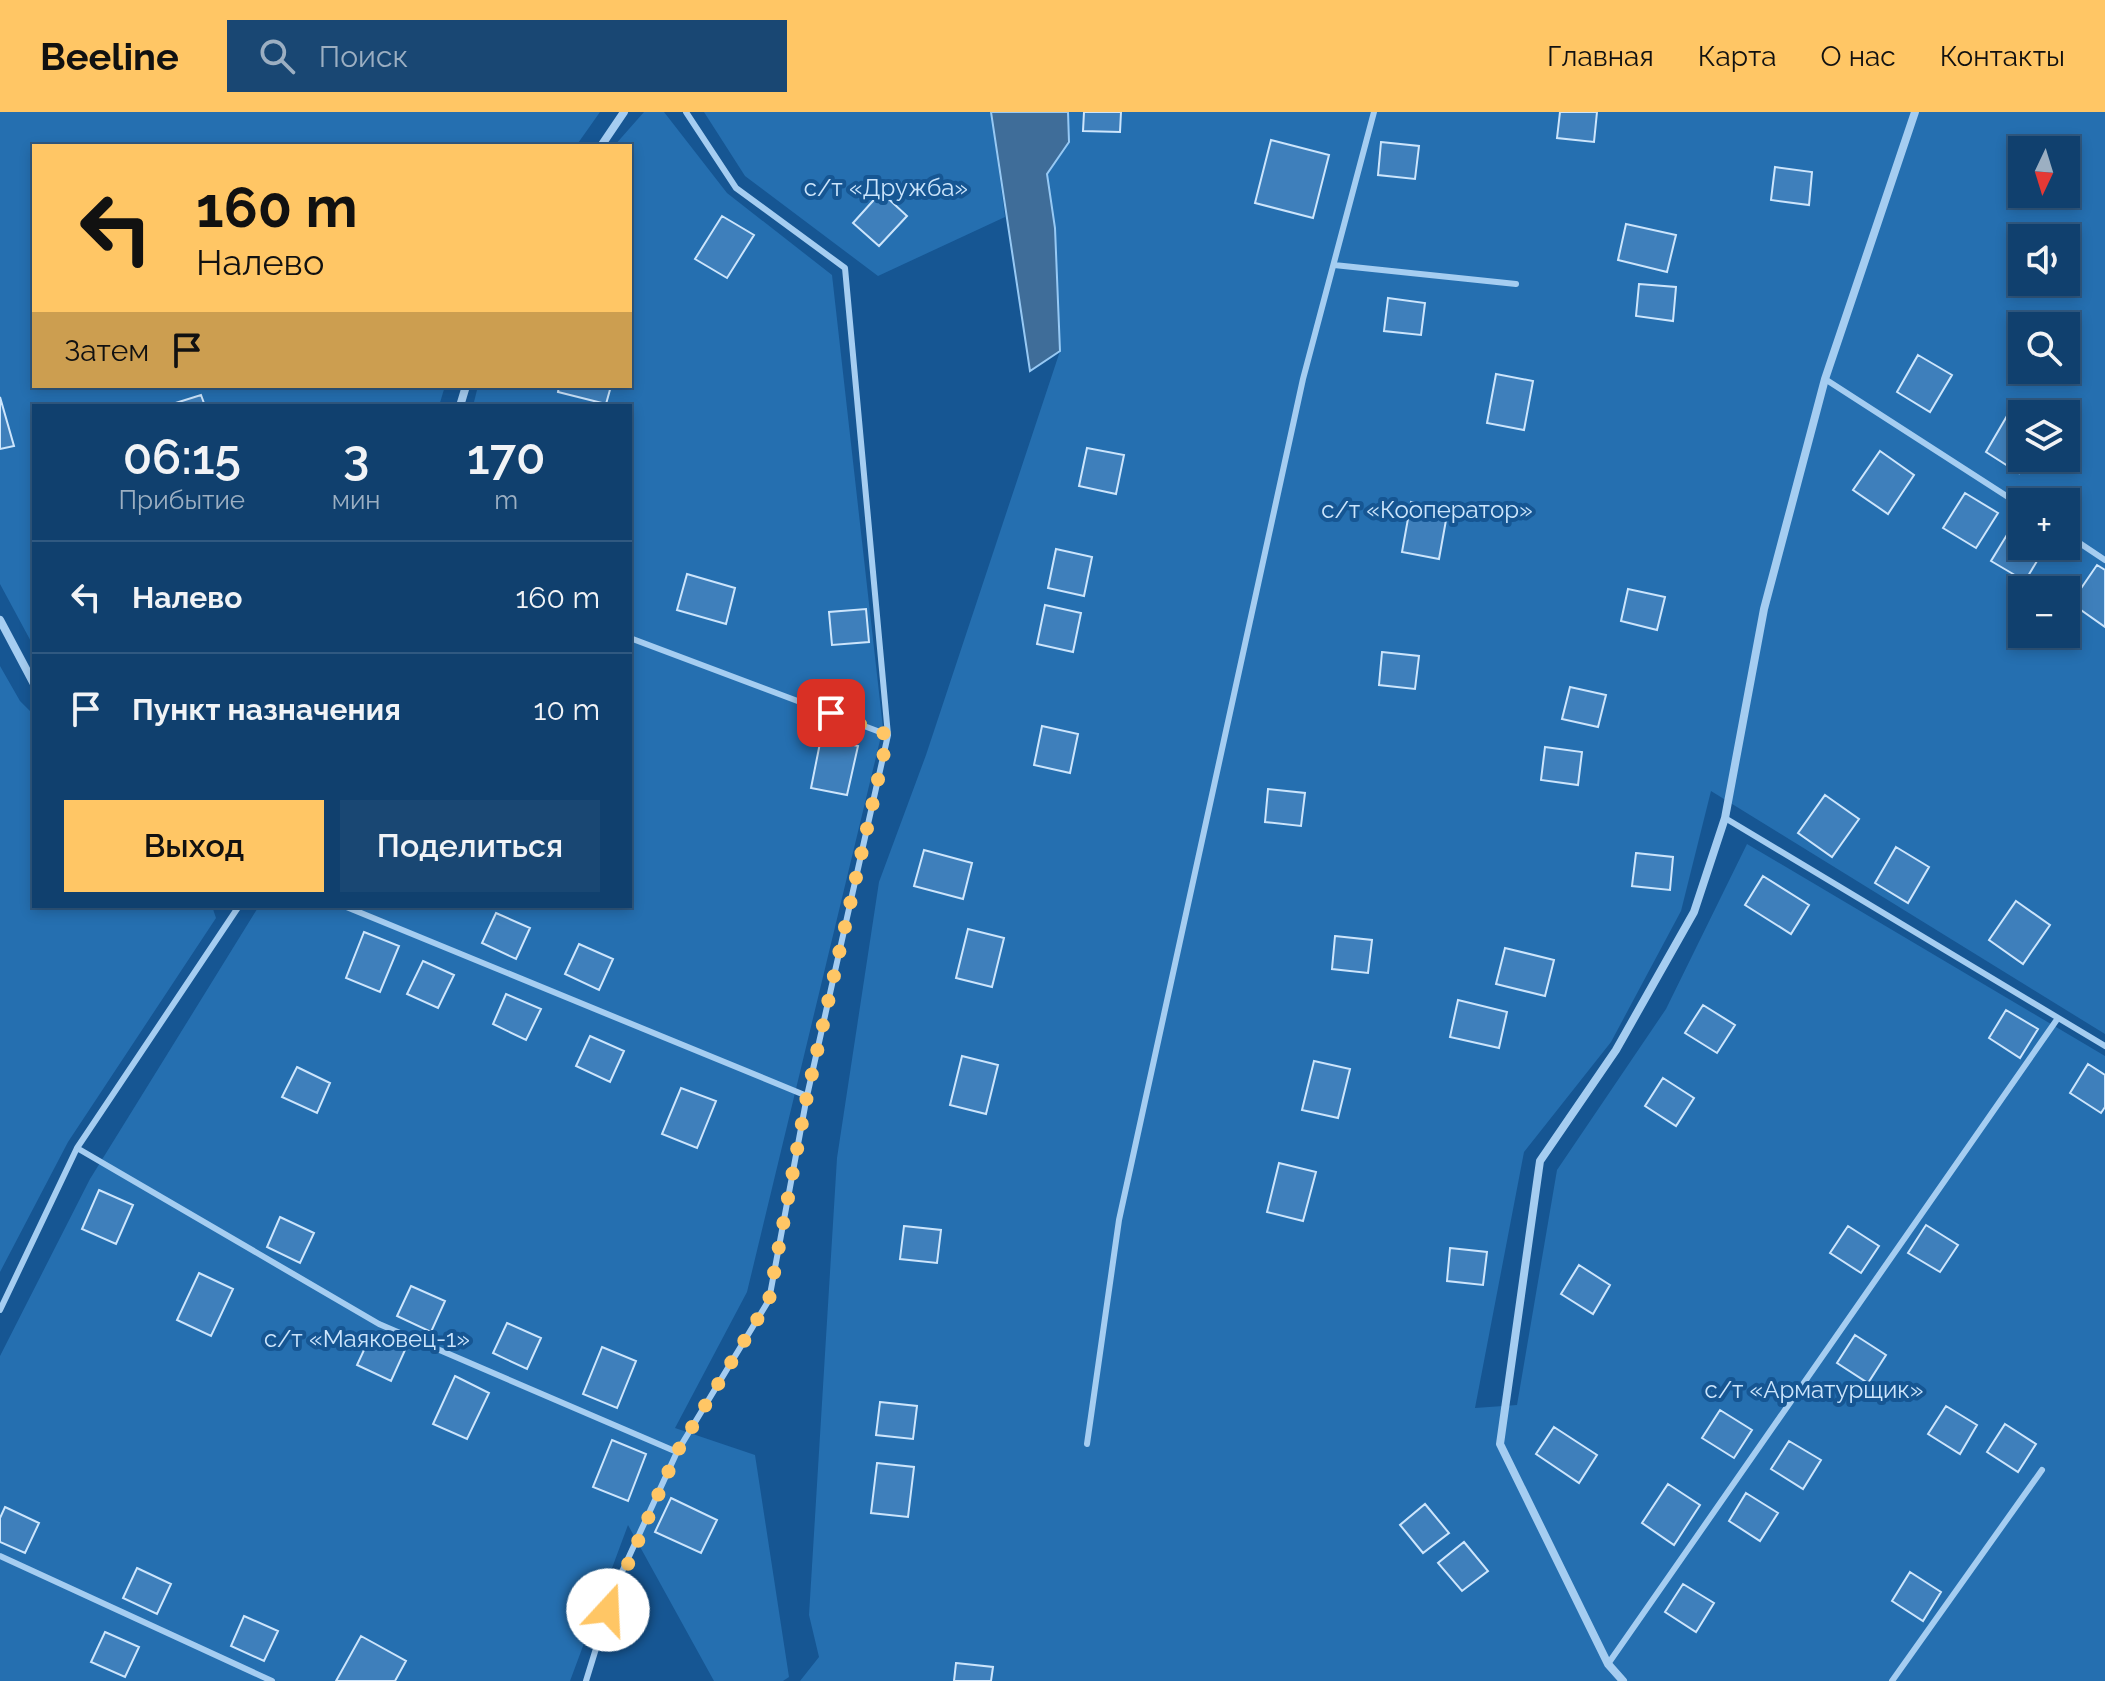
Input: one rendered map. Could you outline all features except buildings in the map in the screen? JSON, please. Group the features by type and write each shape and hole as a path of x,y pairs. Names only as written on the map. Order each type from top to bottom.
{"street":[{"path":"602,144 624,112"},
{"path":"1623,1681 1608,1664 1500,1444 1540,1161 1616,1050 1694,912 1725,818 1764,609 1825,379 1915,112"},
{"path":"0,620 32,680"}],"lane":[{"path":"586,1681 615,1587 677,1452 769,1300 807,1096 888,735 845,268 736,188 686,112"},
{"path":"1087,1444 1119,1220 1303,379 1374,112"},
{"path":"1334,265 1516,284"},
{"path":"1825,379 2008,497"},
{"path":"2080,543 2105,560"},
{"path":"632,639 888,735"},
{"path":"1725,818 2105,1046"},
{"path":"0,1310 77,1148 238,908"},
{"path":"349,908 807,1096"},
{"path":"1608,1664 2058,1018"},
{"path":"77,1148 379,1324 677,1452"},
{"path":"1892,1681 2042,1470"},
{"path":"0,1556 272,1681"}],"green space":[{"path":"0,112 600,112 577,144 32,144 32,388 444,388 440,404 32,404 32,643 0,584"},
{"name":"с/т «Маяковец-1»","path":"644,112 664,112 727,193 832,275 883,728 747,1292 675,1428 755,1455 789,1677 783,1681 714,1681 628,1525 570,1681 0,1681 0,1356 90,1179 258,908 632,908 632,404 474,404 478,388 632,388 632,144 616,144"},
{"name":"с/т «Дружба»","path":"704,112 991,112 1005,217 878,276 745,176"},
{"name":"с/т «Кооператор»","path":"1068,112 2105,112 2105,1034 1711,791 1681,911 1611,1042 1524,1152 1475,1408 1517,1405 1557,1170 1666,1009 1747,844 2105,1056 2105,1681 800,1681 819,1657 809,1615 837,1158 879,882 926,755 1060,351 1047,174 1069,142"},
{"path":"0,666 20,701 32,713 32,908 213,908 216,918 68,1142 0,1272"}],"shaded area":[{"path":"991,112 1068,112 1069,142 1047,174 1055,228 1060,351 1030,371"}],"route":[{"path":"608,1610 615,1587 677,1452 769,1300 807,1096 888,735 831,713"}],"park label":[{"name":"с/т «Арматурщик»","path":"1814,1390"}]}
